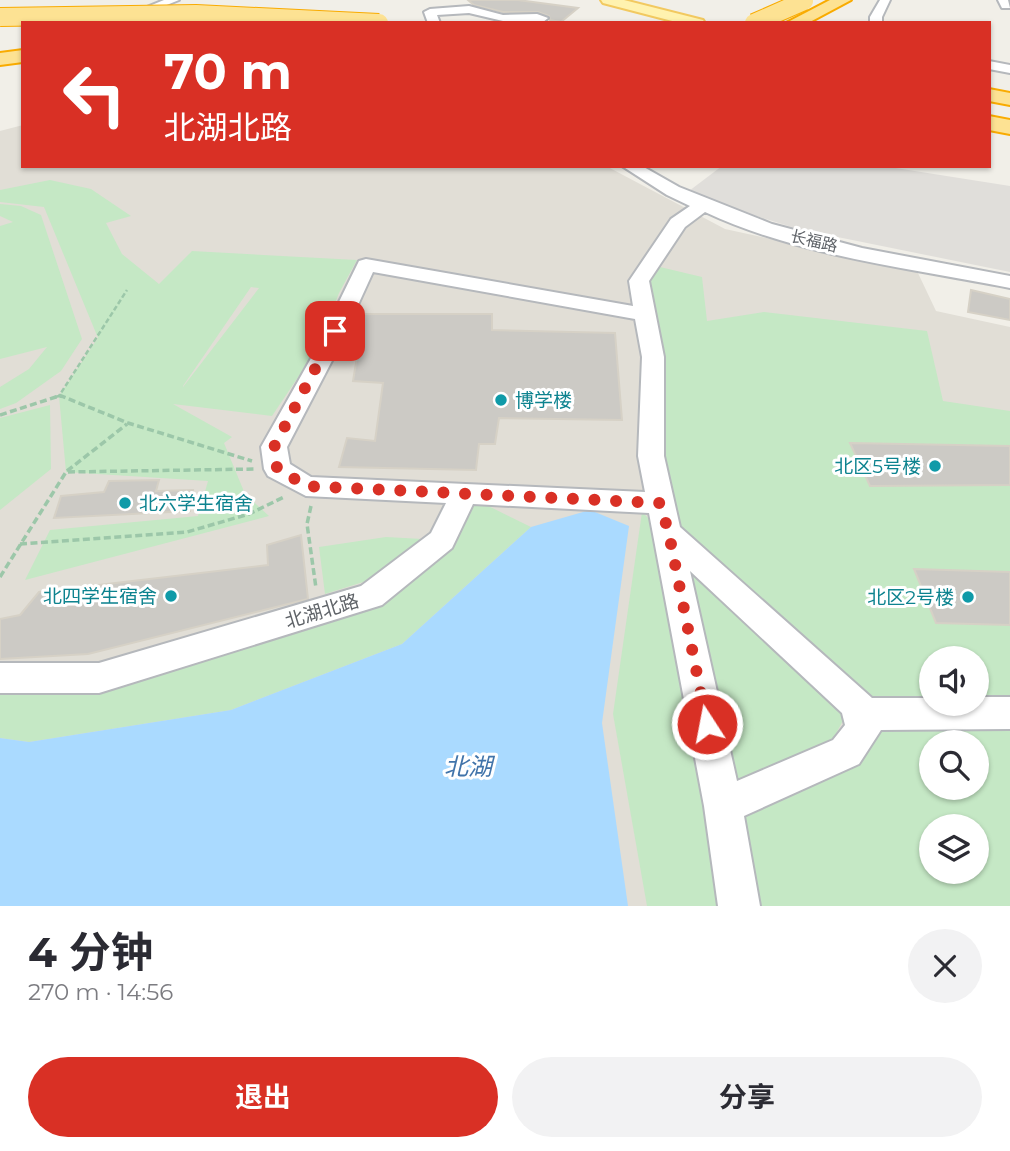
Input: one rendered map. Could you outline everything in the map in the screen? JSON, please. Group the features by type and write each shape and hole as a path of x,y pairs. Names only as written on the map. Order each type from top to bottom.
{"highway":[{"path":"806,21 843,15 874,0"},
{"path":"759,21 806,1"},
{"path":"0,19 209,14 341,21"},
{"path":"0,19 222,21"},
{"path":"1,63 21,55"},
{"path":"1,63 21,68"},
{"path":"991,96 1010,99"},
{"path":"991,102 1010,106"},
{"path":"991,115 1010,118"},
{"path":"991,124 1010,127"}],"main road":[{"path":"608,0 690,21"},
{"path":"624,0 702,21"}],"street":[{"path":"119,21 174,0"},
{"path":"876,21 885,0"},
{"path":"433,21 430,12 483,11 496,17 523,15 542,18 537,21"},
{"path":"991,68 1010,71"},
{"name":"长福路","path":"633,168 700,206 792,236 1010,282"},
{"path":"700,206 678,223 639,281 653,357 651,456 723,806 739,906"},
{"path":"643,314 366,265 325,353 274,447 277,468 310,486 464,494 665,518 858,705 861,714 864,729 846,752 723,806"},
{"name":"北湖北路","path":"0,678 99,678 371,596 442,540 464,494"},
{"path":"861,714 1010,713"}],"path":[{"path":"0,415 58,396 127,290"},
{"path":"58,396 128,423 277,468"},
{"path":"0,577 66,472 128,423"},
{"path":"66,472 277,468"},
{"path":"20,544 187,532 249,514 310,486 307,524 320,611"}],"shaded area":[{"path":"21,126 21,168 610,168 725,229 917,271 936,311 1010,327 1010,906 0,906 0,131"},
{"path":"719,168 896,168 1010,186 1010,272 798,229 685,194"}],"green space":[{"path":"50,180 91,189 131,216 106,223 122,254 159,284 192,251 357,260 339,293 317,349 272,416 173,404 232,437 224,443 245,494 269,516 25,580 50,530 198,516 208,481 66,472 59,396 98,338 44,207 0,202 0,190","holes":["251,287 259,288 183,387"]},
{"path":"0,204 21,206 41,215 82,339 61,371 16,403 0,409 0,387 29,369 47,347 0,359 0,226 13,222 0,216"},
{"path":"660,267 702,277 707,321 764,312 927,331 943,401 1010,411 1010,446 870,486 1010,485 1010,906 745,906 723,806 846,752 861,714 669,534 640,286"},
{"path":"50,405 51,469 0,510 0,418"},
{"path":"464,494 531,527 402,644 231,710 29,742 0,738 0,678 99,678 371,596 373,579 325,594 319,547 386,537 441,540"},
{"path":"642,512 677,546 728,906 647,906 613,714"},
{"path":"681,549 846,715 832,741 736,784"}],"water":[{"name":"北湖","path":"590,510 629,526 602,723 628,906 0,906 0,738 29,742 231,710 402,644 531,527"}],"building":[{"path":"468,0 518,0 578,8 562,21 556,21 538,12 503,12 474,5"},
{"path":"971,290 1010,299 1010,320 968,312"},
{"name":"博学楼","path":"364,314 492,314 492,330 615,333 622,420 499,418 495,444 479,444 476,470 339,467 347,438 375,441 383,383 353,381"},
{"name":"北区5号楼","path":"850,443 1010,446 1010,485 870,486"},
{"name":"北六学生宿舍","path":"159,480 156,491 193,490 190,511 54,518 61,496 104,492 109,481"},
{"name":"北四学生宿舍","path":"301,535 308,599 88,654 0,659 0,619 20,615 39,592 268,565 267,545"},
{"name":"北区2号楼","path":"914,569 1010,572 1010,625 936,623"}],"place":[{"name":"博学楼","path":"501,400"},
{"name":"北区5号楼","path":"935,466"},
{"name":"北六学生宿舍","path":"125,503"},
{"name":"北四学生宿舍","path":"171,596"},
{"name":"北区2号楼","path":"968,597"}],"route":[{"path":"335,331 274,447 277,468 306,486 660,503 669,534 707,724"}]}
